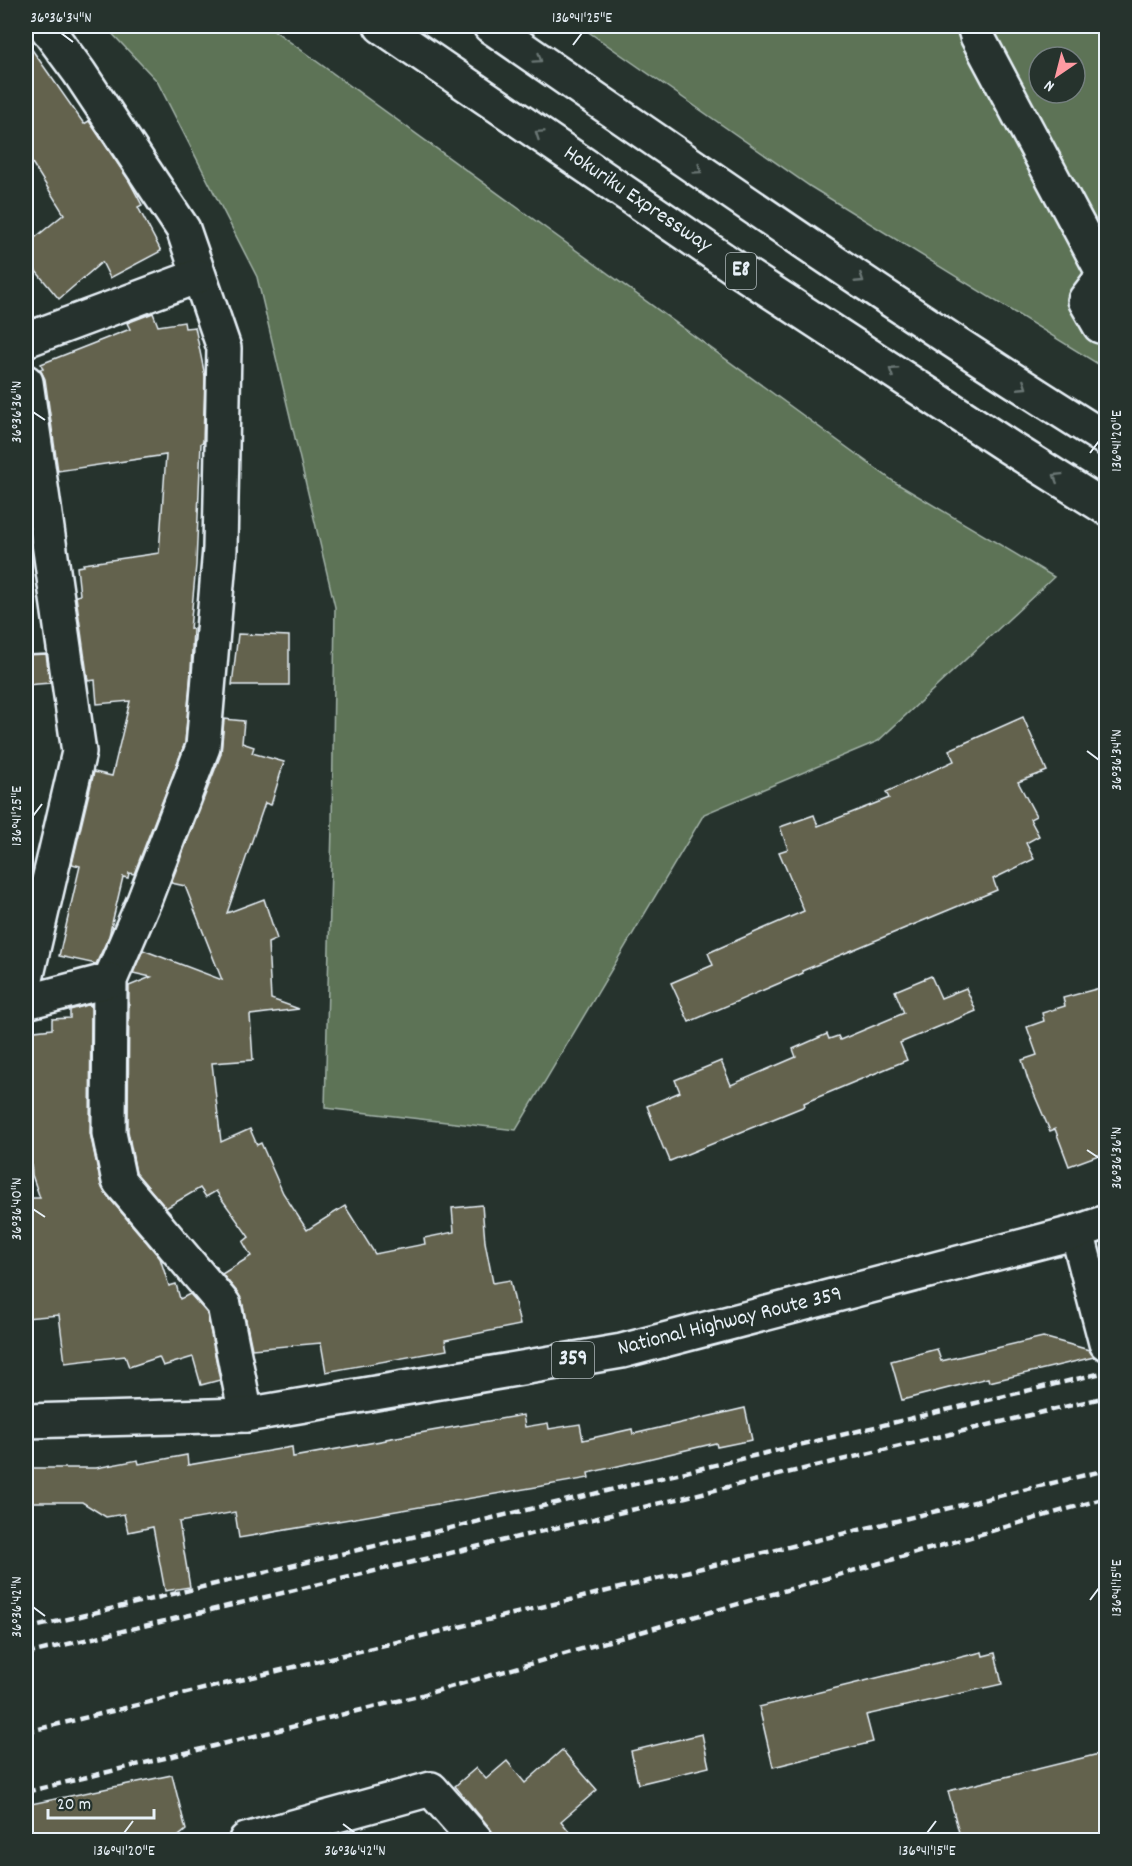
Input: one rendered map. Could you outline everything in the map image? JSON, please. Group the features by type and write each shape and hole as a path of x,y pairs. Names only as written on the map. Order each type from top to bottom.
{"main road":[{"path":"45,26 79,72 183,229 224,348 220,549 203,747 144,901 110,980 110,1133 119,1181 224,1305 246,1415"},
{"name":"Hokuriku Expressway","path":"381,26 734,267 1009,447 1107,508"},
{"path":"490,26 777,224 1040,398 1107,439"},
{"path":"974,26 977,36 1105,277 1085,300 1100,326"},
{"path":"26,340 198,276"},
{"path":"26,382 79,752 26,979"},
{"path":"26,1002 110,980"},
{"path":"1092,1227 1107,1343"},
{"name":"National Highway Route 359","path":"26,1421 246,1415 622,1351 1092,1227"},
{"path":"249,1840 431,1790 476,1840"}],"green space":[{"path":"105,26 268,26 896,483 1054,577 878,741 704,814 516,1130 325,1108 335,607 257,277 157,81"},
{"path":"580,26 1106,26 1106,369 811,187"}],"building":[{"path":"26,41 84,124 89,121 128,179 142,205 138,207 161,251 110,278 102,262 59,299 26,259 26,245 64,214 26,153"},
{"path":"153,313 158,326 184,322 185,328 195,327 205,376 196,565 190,629 193,629 191,670 185,743 134,874 129,873 128,878 123,877 109,936 96,964 59,956 80,866 72,864 94,772 112,776 130,701 97,704 95,680 88,681 76,596 80,595 77,567 84,566 83,564 159,553 166,455 58,471 45,379 40,369 43,369 41,364 130,329 127,323"},
{"path":"238,634 289,636 289,685 232,685"},
{"path":"46,654 50,683 26,685 26,655"},
{"path":"1023,717 1047,771 1018,782 1036,816 1030,819 1039,836 1026,843 1034,859 993,879 997,890 802,971 803,973 689,1022 671,983 713,965 708,953 804,911 779,852 788,849 780,827 814,815 818,826 889,798 886,792 954,761 949,750"},
{"path":"224,719 244,721 242,743 254,747 252,753 284,762 271,805 265,803 227,913 264,899 277,939 268,943 271,999 299,1009 250,1015 253,1060 212,1063 221,1142 250,1129 257,1145 261,1143 283,1193 307,1230 345,1206 375,1254 425,1244 424,1238 454,1232 452,1208 482,1205 485,1242 493,1283 510,1280 520,1325 445,1340 447,1350 326,1372 321,1343 252,1349 242,1301 222,1274 251,1256 243,1242 249,1237 216,1191 206,1197 200,1188 166,1208 136,1173 128,1131 129,986 151,977 133,973 143,950 222,980 185,886 171,883 221,754"},
{"path":"931,976 941,998 966,988 976,1011 900,1043 907,1060 804,1103 805,1106 670,1161 647,1106 680,1092 675,1080 721,1061 731,1085 796,1057 793,1049 827,1034 829,1039 838,1036 840,1040 904,1013 895,991"},
{"path":"1107,986 1107,1152 1069,1166 1055,1129 1050,1131 1028,1080 1022,1060 1037,1055 1027,1027 1044,1021 1042,1013 1065,1006 1063,998"},
{"path":"91,1004 90,1133 101,1185 105,1193 160,1258 169,1286 176,1284 180,1299 190,1294 207,1313 220,1380 201,1385 193,1357 163,1366 159,1357 129,1367 125,1356 65,1363 59,1315 26,1318 26,1198 40,1198 32,1175 26,1098 26,1032 52,1029 52,1019 70,1018 70,1010"},
{"path":"1043,1337 1089,1350 1094,1357 989,1382 988,1378 902,1400 891,1361 937,1349 941,1361"},
{"path":"745,1408 752,1440 717,1447 716,1443 588,1473 589,1478 239,1538 235,1512 179,1522 190,1587 165,1591 153,1527 128,1532 124,1514 106,1517 82,1502 26,1502 26,1468 96,1468 138,1460 139,1464 187,1455 188,1465 292,1447 293,1457 523,1415 525,1427 548,1423 549,1429 580,1424 583,1440 632,1429 633,1434"},
{"path":"982,1652 983,1656 995,1653 1002,1684 866,1715 873,1742 773,1767 759,1707"},
{"path":"702,1734 709,1767 638,1784 631,1751"},
{"path":"562,1750 597,1790 561,1821 576,1840 494,1840 490,1828 455,1786 476,1768 486,1779 507,1761 525,1783"},
{"path":"1107,1752 1107,1840 961,1840 948,1791"},
{"path":"172,1775 186,1830 174,1840 26,1840 26,1805"}],"railway":[{"path":"26,1629 1106,1372"},
{"path":"26,1654 1106,1397"},
{"path":"26,1732 1106,1470"},
{"path":"26,1792 422,1695 1106,1498"}]}
